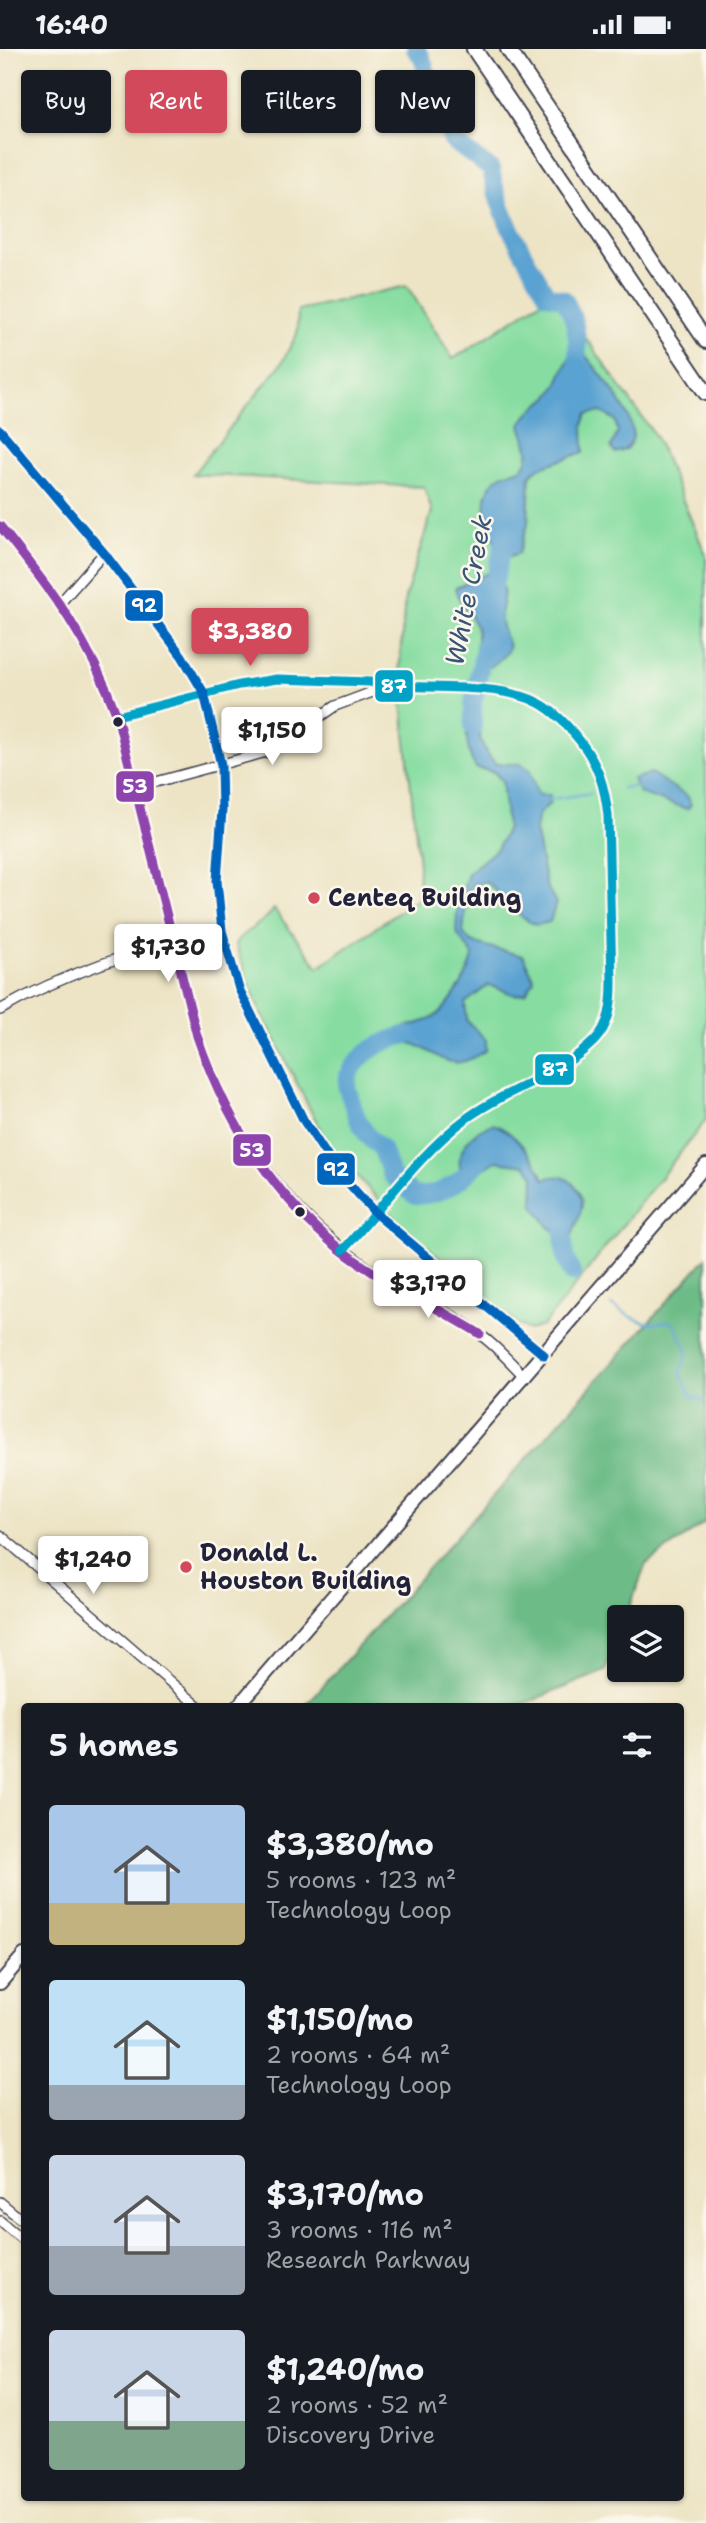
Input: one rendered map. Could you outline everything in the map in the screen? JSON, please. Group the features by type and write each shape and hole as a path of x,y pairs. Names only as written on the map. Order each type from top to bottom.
{"highway":[{"path":"474,49 704,390"},
{"path":"508,49 706,341"},
{"path":"665,279 706,329"}],"main road":[{"path":"241,1703 706,1165"},
{"path":"0,1983 21,1958"}],"street":[{"path":"0,430 104,553 182,656 204,694 221,765 222,810 218,881 222,931 239,989 304,1121 335,1168 376,1214 544,1355"},
{"path":"0,526 61,602 90,650 117,716 197,1036 211,1076 229,1114 271,1178 331,1242 381,1276 483,1336 525,1377"},
{"path":"61,602 104,553"},
{"path":"117,716 277,679 370,682 387,686 504,693 536,701 565,721 598,770 606,791 608,816 612,1005 606,1025 590,1045 562,1064 486,1104 437,1144 343,1250"},
{"path":"134,788 270,751 335,706 387,686"},
{"path":"0,1010 53,982 172,942 222,931"},
{"path":"0,1535 195,1703"},
{"path":"0,2202 21,2220"},
{"path":"0,2221 21,2238"}],"green space":[{"path":"407,286 453,359 554,293 656,437 706,555 706,1120 543,1326 529,1330 517,1324 398,1221 327,1143 256,1002 235,944 274,909 318,967 418,899 419,865 399,675 405,598 432,511 424,487 193,474 281,364 297,334 298,310"},
{"path":"706,1258 706,1522 646,1564 631,1605 607,1605 605,1671 525,1703 308,1703"}],"water":[{"path":"575,350 582,351 611,388 630,421 633,435 628,446 615,453 611,447 618,432 615,420 601,412 587,414 583,426 584,452 538,468 530,476 528,523 519,553 511,556 502,554 488,524 488,491 493,482 502,475 519,470 526,463 528,449 521,425 555,389"},
{"path":"488,573 499,577 502,584 504,595 501,620 508,644 506,653 490,667 478,665 476,627 455,588"},
{"path":"466,704 476,705 480,737 491,759 497,764 520,764 529,769 538,795 550,795 550,803 538,815 535,829 546,885 556,903 550,922 537,925 516,912 486,882 474,884 467,893 463,933 471,942 523,956 534,980 526,993 515,995 489,985 465,1003 467,1021 486,1040 486,1050 455,1063 414,1044 386,1040 387,1034 392,1031 435,1016 450,1001 463,981 473,955 456,932 457,913 468,873 497,849 507,828 502,781 494,772 476,768 469,753"},
{"path":"651,773 688,797 691,805 687,809 639,793 633,779"},
{"path":"493,1124 508,1132 523,1147 544,1179 564,1178 580,1193 581,1210 572,1234 570,1252 565,1256 558,1233 549,1227 533,1204 534,1176 526,1165 496,1161 470,1178 462,1175 460,1158 466,1144 471,1137"}],"waterway":[{"name":"White Creek","path":"415,49 421,56 452,141 491,169 500,203 513,235 547,295 564,299 569,308 577,335 576,374"},
{"name":"White Creek","path":"491,599 506,531"},
{"name":"White Creek","path":"473,727 473,704 485,644"},
{"path":"622,788 636,786"},
{"path":"546,800 591,793"},
{"name":"White Creek","path":"407,1035 373,1048 359,1060 348,1076 347,1088 357,1118 367,1135 382,1149 391,1175 415,1196 444,1190 481,1160"},
{"name":"White Creek","path":"563,1232 565,1256 572,1273"},
{"name":"White Creek","path":"611,1305 638,1320 652,1323 668,1321 675,1325 688,1352 680,1373 692,1397 706,1401"}],"transit line":[{"name":"92","path":"0,430 104,553 182,656 204,693 221,765 222,810 217,881 222,931 239,989 304,1121 335,1168 376,1214 544,1355"},
{"name":"53","path":"0,526 67,616 106,687 117,716 197,1036 234,1121 267,1173 286,1197 330,1241 384,1279 480,1334"},
{"name":"87","path":"117,716 239,685 277,679 370,682 387,686 505,692 522,696 550,710 580,741 596,767 603,786 608,816 612,990 611,1006 604,1028 594,1041 565,1064 482,1108 450,1132 433,1147 343,1250"}],"place":[{"name":"Centeq Building","path":"314,898"},
{"name":"Donald L. Houston Building","path":"186,1567"}]}
